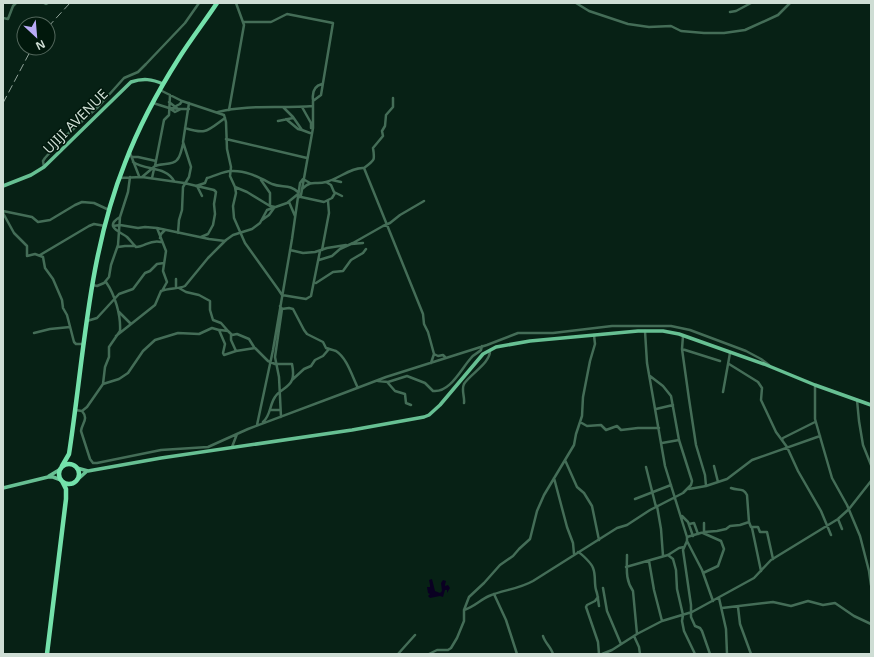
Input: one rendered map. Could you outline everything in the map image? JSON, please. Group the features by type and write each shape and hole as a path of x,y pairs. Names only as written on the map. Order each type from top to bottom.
{"highway":[{"path":"47,654 66,499 66,489 58,473 70,450 92,285 109,210 129,152 152,103 184,51 218,3"},
{"path":"66,499 68,491 79,472 71,459 70,450"},
{"path":"60,468 68,463 76,467"},
{"path":"61,480 70,484 75,481"}],"main road":[{"name":"UJIJI AVENUE","path":"3,186 31,176 44,167 128,84 147,79 163,84"},
{"path":"76,467 88,471 232,447 352,430 424,417 433,412 480,358 490,349 501,345 645,330 663,331 683,336 770,366 815,385 871,405"},
{"path":"48,477 60,468"},
{"path":"75,481 88,471"},
{"path":"3,488 48,477 61,480"}],"street":[{"path":"3,18 8,19 13,6 16,3"},
{"path":"44,3 48,3"},
{"path":"44,167 45,158 61,140 91,115 124,78 138,72 185,23 199,3"},
{"path":"229,110 243,22 236,3"},
{"path":"576,3 589,11 628,24 649,28 670,26 682,31 704,33 745,30 778,15 790,3"},
{"path":"730,12 751,3"},
{"path":"243,22 270,22 287,14 332,23 321,95 313,100"},
{"path":"257,425 270,362 301,189 301,181 303,179 309,150 313,121 312,94 317,86 322,84"},
{"path":"159,90 189,103 218,112 226,118 226,139 231,171 230,177 236,193 233,206 233,215 246,244 282,295 306,299 312,295 318,260 329,213 328,201"},
{"path":"152,178 152,168 156,161 164,120 169,115 170,95"},
{"path":"196,186 205,183 207,178 231,171 246,173 267,180 274,185 301,189 310,183 326,182 358,168 364,168 376,157 373,148 383,136 382,131 385,126 386,116 393,106 393,98"},
{"path":"175,107 180,104 182,100"},
{"path":"169,102 180,109"},
{"path":"152,103 169,108 188,108"},
{"path":"179,158 189,103"},
{"path":"218,112 250,107 283,108 313,106"},
{"path":"302,107 311,124 309,150"},
{"path":"283,108 293,117 302,130"},
{"path":"278,121 293,117"},
{"path":"185,128 199,133 206,132 226,118"},
{"path":"286,119 298,129 310,133"},
{"path":"226,139 307,158"},
{"path":"178,232 182,210 184,183 189,177 191,167 183,142"},
{"path":"142,176 152,168 167,163 174,163 185,149"},
{"path":"129,152 133,162 142,176"},
{"path":"132,157 156,161"},
{"path":"133,162 140,166 152,168 169,174 175,182"},
{"path":"364,168 422,314 434,354 431,363"},
{"path":"119,178 142,176 214,190 216,192 213,225 208,234 201,237"},
{"path":"92,285 101,285 106,282 109,277 117,248 120,217 128,192 130,177"},
{"path":"261,179 270,193 273,208"},
{"path":"303,179 310,183"},
{"path":"331,180 341,182"},
{"path":"326,182 331,184 335,193 342,196"},
{"path":"196,186 202,196"},
{"path":"235,187 247,192 273,208"},
{"path":"295,189 299,195 311,200 324,202 332,198 335,193"},
{"path":"161,291 184,287 208,258 214,254 226,240 252,229 262,220 266,211 289,202 299,195"},
{"path":"318,260 331,257 337,250 392,222 400,215 424,201"},
{"path":"3,212 31,217 38,222 50,220 82,202 94,203 109,210"},
{"path":"289,202 295,216"},
{"path":"3,212 14,233 27,246 27,256 34,254 40,255 94,224 105,226"},
{"path":"113,226 116,220 120,217"},
{"path":"379,228 384,218"},
{"path":"113,226 120,225 138,228 157,228 201,237 226,240"},
{"path":"113,226 115,231 126,236 135,246"},
{"path":"116,336 155,305 167,282 164,272 166,252 160,241 157,228"},
{"path":"160,241 161,234 165,230"},
{"path":"117,248 125,246 138,247 149,242 160,241"},
{"path":"290,250 303,253 321,251 330,247 363,243"},
{"path":"330,247 337,250"},
{"path":"315,284 333,272 343,271 351,260 364,253 366,249"},
{"path":"40,255 43,257 45,268 54,282 62,300 63,308 67,315 74,342 76,344 84,344"},
{"path":"87,321 97,318 121,293 133,289 145,273 150,272 158,264 164,263"},
{"path":"176,280 178,288 186,292 199,295 210,301 213,320 221,323 231,334 231,340 236,351"},
{"path":"75,410 82,411 87,407 103,384 106,363 109,357 109,347 119,334 120,328 118,311 106,282"},
{"path":"280,306 282,309 275,352 275,364 279,377 281,417"},
{"path":"282,309 293,309 307,334 323,342 326,347 335,351 343,358 352,372 358,388"},
{"path":"118,311 131,324"},
{"path":"82,411 85,420 81,431 90,459 95,463 162,450 208,447 257,425 377,380 482,346 518,332 553,333 612,326 659,325 690,330 730,344 752,354 770,366"},
{"path":"34,333 50,329 70,328"},
{"path":"103,384 119,379 128,373 143,351 155,340 178,333 199,334 212,328 228,331"},
{"path":"219,330 226,346 223,354 226,356 236,351 254,348"},
{"path":"645,330 647,363 665,466 682,516 687,537 683,550 692,612 691,618 695,626 700,628 702,631 710,654"},
{"path":"231,334 237,334 249,339 254,348 257,348 264,359 270,362 275,364 292,364 292,380"},
{"path":"430,654 437,650 448,650 451,648 464,621 464,610 469,597 484,583 498,566 513,556 521,546 530,539 542,498 574,445 580,422 590,361 595,346 594,335"},
{"path":"683,336 682,349 696,445 705,475 706,486"},
{"path":"377,380 388,382 406,376 425,383 432,391 442,390 447,388 471,358 481,350 482,346"},
{"path":"261,424 267,418 271,410 273,400 279,392 287,387 303,370 311,366 315,360 324,355 329,349"},
{"path":"464,403 464,385 488,358 490,349"},
{"path":"682,349 720,361"},
{"path":"723,392 730,353"},
{"path":"434,354 438,356 443,355 446,358"},
{"path":"739,356 752,354"},
{"path":"729,364 760,384 763,390 762,401 776,432 787,447 832,535"},
{"path":"464,610 494,594 524,586 617,528 633,521 657,506 676,497 691,485 692,481 680,440 671,394 664,386 650,376"},
{"path":"388,382 395,391 405,394 406,403 411,405"},
{"path":"815,385 816,422 832,478 849,509 858,532 865,554 871,585"},
{"path":"857,400 863,445 871,465"},
{"path":"656,409 672,405"},
{"path":"271,410 280,410"},
{"path":"580,422 587,426 600,425 605,430 617,426 621,430 642,427 659,428"},
{"path":"782,440 783,438 816,422"},
{"path":"232,447 237,434"},
{"path":"687,489 706,486 727,479 752,460 820,436"},
{"path":"662,443 680,440"},
{"path":"565,460 577,488 584,493 592,506 599,540"},
{"path":"714,466 718,482"},
{"path":"646,467 657,506 661,529 663,556"},
{"path":"554,478 567,527 573,543 574,554"},
{"path":"602,654 612,650 637,634 662,621 692,612 754,578 773,559 838,519 849,509 871,481"},
{"path":"635,499 671,485"},
{"path":"731,488 742,489 746,493 749,522 752,528 761,571"},
{"path":"682,516 689,524 693,536"},
{"path":"838,519 842,529"},
{"path":"687,537 703,532 717,531 730,526 749,522"},
{"path":"689,524 694,523 698,534"},
{"path":"703,532 704,523"},
{"path":"752,528 758,527 760,532 767,532 773,559"},
{"path":"703,532 721,541 724,548 718,566 703,573"},
{"path":"687,541 703,573 713,601"},
{"path":"626,567 668,555 679,548 685,547"},
{"path":"578,552 583,555 593,567 599,606"},
{"path":"627,555 626,567 628,582 633,591 637,634"},
{"path":"668,555 672,558 676,570 684,631 695,654"},
{"path":"649,561 654,590 662,621"},
{"path":"603,588 607,611 620,644"},
{"path":"494,594 506,620 517,654"},
{"path":"598,597 596,600 586,605 586,607 598,642 599,654"},
{"path":"719,598 727,642 727,654"},
{"path":"722,608 773,602 790,606 809,601 823,605 835,603 854,616 871,624"},
{"path":"738,607 740,624 751,654"},
{"path":"398,654 415,635"},
{"path":"543,636 552,648 553,654"},
{"path":"634,636 640,654"},
{"path":"612,650 614,654"}],"shaded area":[{"path":"432,579 435,591 440,593 442,591 441,583 443,580 446,581 445,586 448,585 450,588 447,593 447,590 445,590 443,597 440,596 430,598 428,596 430,594 428,593 427,587 430,587 429,580"}],"railway":[{"path":"56,18 70,3"},
{"path":"3,103 28,56"}]}
